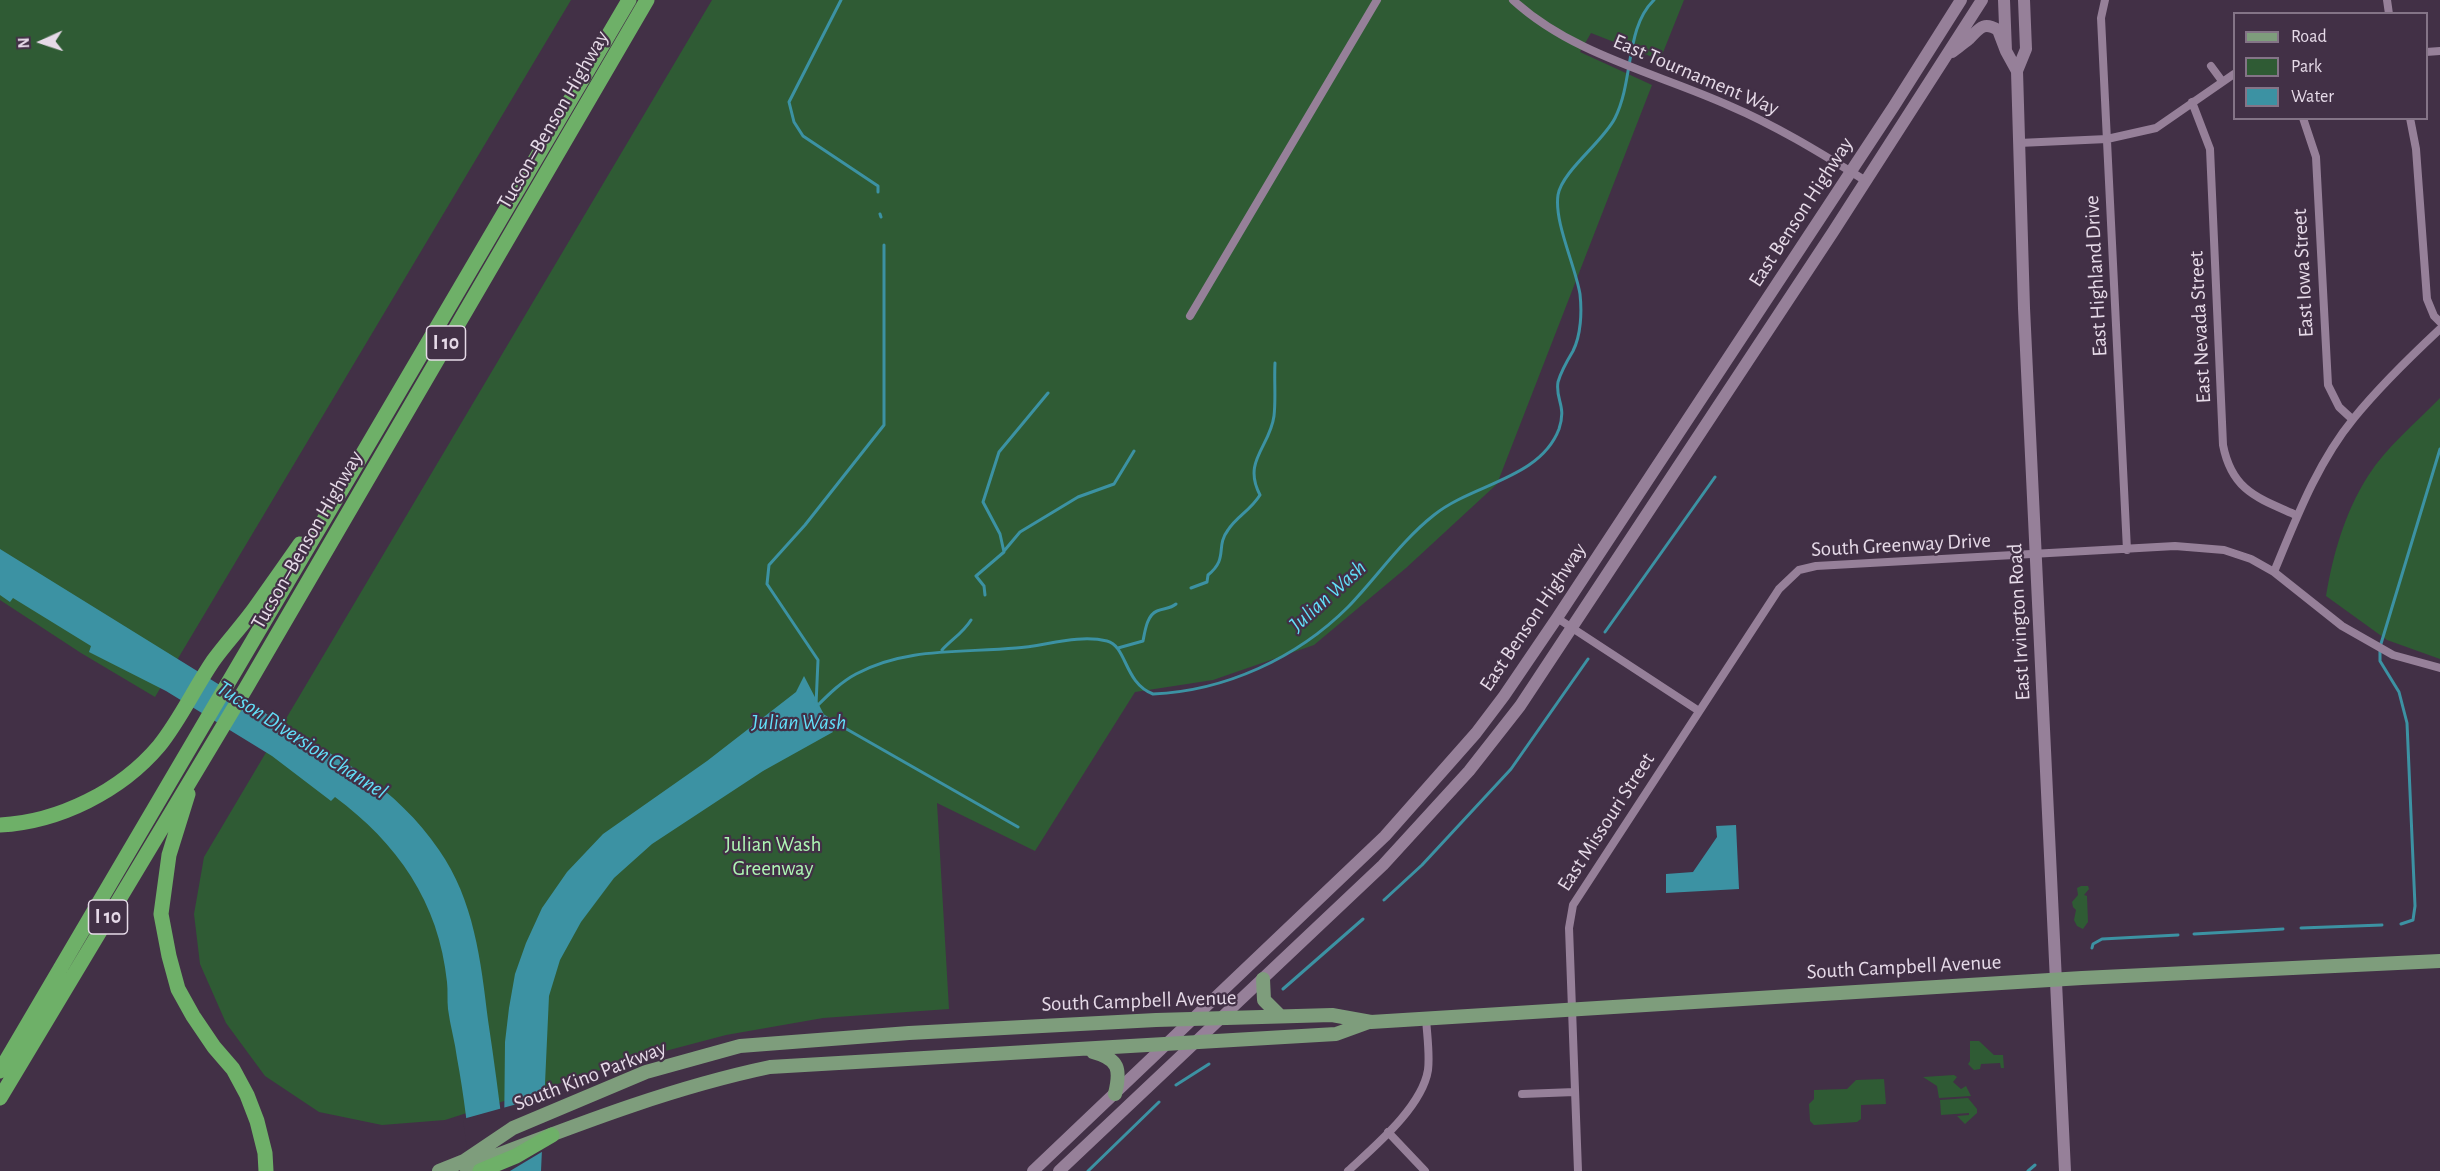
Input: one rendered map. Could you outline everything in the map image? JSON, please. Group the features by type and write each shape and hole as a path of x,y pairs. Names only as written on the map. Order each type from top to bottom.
{"highway":[{"name":"Tucson–Benson Highway","path":"0,1071 231,681 356,463 628,0"},
{"name":"Tucson–Benson Highway","path":"0,1098 246,688 648,0"},
{"path":"0,825 47,816 93,798 120,781 146,760 178,718 213,661 256,607 356,463"},
{"path":"195,771 170,855 161,914 172,972 186,1003 214,1047 233,1069 247,1095 257,1121 265,1153 266,1171"},
{"path":"480,1171 516,1156 552,1135"}],"main road":[{"name":"East Benson Highway","path":"1034,1171 1377,844 1458,756 1504,696 1557,618 1851,172 1961,0"},
{"name":"East Benson Highway","path":"1059,1171 1383,865 1440,804 1503,728 1572,629 1982,0"},
{"name":"East Irvington Road","path":"2004,0 2006,51 2017,71"},
{"name":"East Irvington Road","path":"2024,0 2026,48 2017,71 2019,143 2035,556 2065,1171"},
{"path":"1944,59 1970,38 1978,27 1985,25 1998,30 2006,51"},
{"path":"1727,359 1743,369"},
{"name":"South Campbell Avenue","path":"909,1033 1280,1016 1332,1015 1371,1022 2055,979 2440,961"},
{"path":"1263,979 1264,1000 1280,1016"},
{"name":"South Campbell Avenue","path":"911,1058 1336,1034 1371,1022"},
{"name":"South Kino Parkway","path":"460,1167 513,1128 646,1072 740,1046 909,1033"},
{"path":"1079,1049 1108,1056 1114,1062 1119,1079 1115,1094"},
{"name":"South Kino Parkway","path":"439,1171 460,1167 619,1109 727,1076 770,1067 911,1058"}],"street":[{"path":"1190,316 1377,0"},
{"name":"East Tournament Way","path":"1513,0 1558,34 1575,43 1731,106 1866,181"},
{"name":"East Highland Drive","path":"2105,0 2101,18 2127,550"},
{"path":"2211,66 2222,81"},
{"path":"2019,143 2107,139 2156,128 2233,75"},
{"name":"East Nevada Street","path":"2192,102 2210,149 2223,445 2226,461 2243,489 2296,515"},
{"name":"East Iowa Street","path":"2304,120 2316,157 2328,385 2339,407 2352,419"},
{"path":"2410,120 2416,149 2427,299 2434,316 2440,322"},
{"path":"2274,572 2296,515 2352,419 2395,372 2440,329"},
{"name":"South Greenway Drive","path":"1800,570 1816,566 2035,556 2175,546 2224,550 2251,559 2274,572 2342,626 2393,655 2440,668"},
{"name":"East Missouri Street","path":"1578,1171 1569,927 1573,905 1779,589 1800,570"},
{"path":"1557,618 1699,711"},
{"path":"1348,1171 1388,1132 1418,1098 1428,1070 1426,1018"},
{"path":"1522,1094 1575,1092"},
{"path":"1388,1132 1425,1171"}],"green space":[{"path":"0,0 571,0 155,697 81,653 0,600"},
{"name":"Julian Wash Greenway","path":"712,0 1684,0 1660,60 1591,33 1580,52 1652,85 1497,484 1406,568 1314,645 1213,680 1135,692 1035,851 937,803 949,1009 823,1018 726,1035 635,1059 445,1120 382,1125 319,1112 265,1076 226,1023 200,964 194,914 204,857"},
{"path":"2440,398 2440,659 2387,640 2326,596 2341,534 2368,476 2402,435"},
{"path":"2088,886 2089,889 2084,895 2087,896 2088,922 2083,929 2077,926 2074,920 2076,910 2072,902 2078,895 2077,888"},
{"path":"1970,1041 1979,1041 1994,1055 2003,1055 2004,1068 2001,1068 2000,1063 1981,1064 1980,1069 1974,1070 1968,1064"},
{"path":"1954,1075 1957,1077 1953,1082 1961,1089 1966,1086 1971,1096 1939,1098 1937,1086 1923,1077"},
{"path":"1884,1079 1886,1104 1861,1105 1861,1119 1857,1122 1814,1125 1810,1121 1809,1104 1814,1099 1814,1090 1847,1089 1856,1080"},
{"path":"1968,1098 1977,1109 1977,1113 1965,1124 1957,1116 1969,1115 1969,1113 1941,1115 1940,1100"}],"water":[{"name":"Tucson Diversion Channel","path":"0,549 362,773 394,799 422,828 451,869 468,910 474,932 479,953 504,1138 505,1042 515,974 542,908 567,872 603,834 707,761 796,692 804,676 833,732 763,771 652,844 614,878 581,922 560,960 549,996 541,1171 473,1171 462,1086 448,1009 447,982 442,953 435,926 424,900 396,855 378,834 335,797 331,801 272,756 166,691 89,652 91,646 13,598 10,602 0,595"},
{"path":"1736,825 1739,889 1666,893 1666,874 1693,872 1717,837 1716,826"}],"pier":[{"path":"546,1096 545,1150 510,1171 470,1171 463,1119"}],"waterway":[{"path":"841,0 789,102 794,122 803,136 878,186 878,192"},
{"name":"Julian Wash","path":"817,706 851,677 875,665 894,659 934,653 1027,647 1085,639 1096,639 1114,644 1136,682 1153,694 1207,686 1233,679 1283,656 1328,625 1359,596 1411,536 1434,515 1450,504 1504,479 1537,459 1550,446 1559,429 1562,414 1558,382 1576,345 1580,323 1580,294 1559,218 1558,195 1567,176 1602,137 1615,118 1625,87 1638,25 1654,0"},
{"path":"816,705 818,660 767,584 769,565 805,525 884,425 884,245"},
{"path":"1191,588 1207,582 1208,575 1220,558 1224,536 1260,495 1255,483 1255,463 1272,427 1275,403 1275,363"},
{"path":"985,595 984,586 976,576 1004,552 1000,534 983,502 999,452 1048,393"},
{"path":"2401,924 2413,920 2415,906 2407,723 2399,692 2380,661 2380,647 2440,449"},
{"path":"1004,551 1020,532 1078,497 1114,484 1134,451"},
{"path":"1605,632 1715,477"},
{"path":"1118,648 1143,641 1151,616 1157,611 1176,604"},
{"path":"942,650 971,620"},
{"path":"1384,900 1422,865 1511,769 1588,659"},
{"path":"822,715 1018,827"},
{"path":"1283,989 1363,919"},
{"path":"2301,928 2382,925"},
{"path":"2194,934 2283,929"},
{"path":"2092,948 2093,944 2102,939 2178,935"},
{"path":"1176,1085 1209,1064"},
{"path":"1088,1171 1159,1102"},
{"path":"2028,1171 2035,1165"}]}
